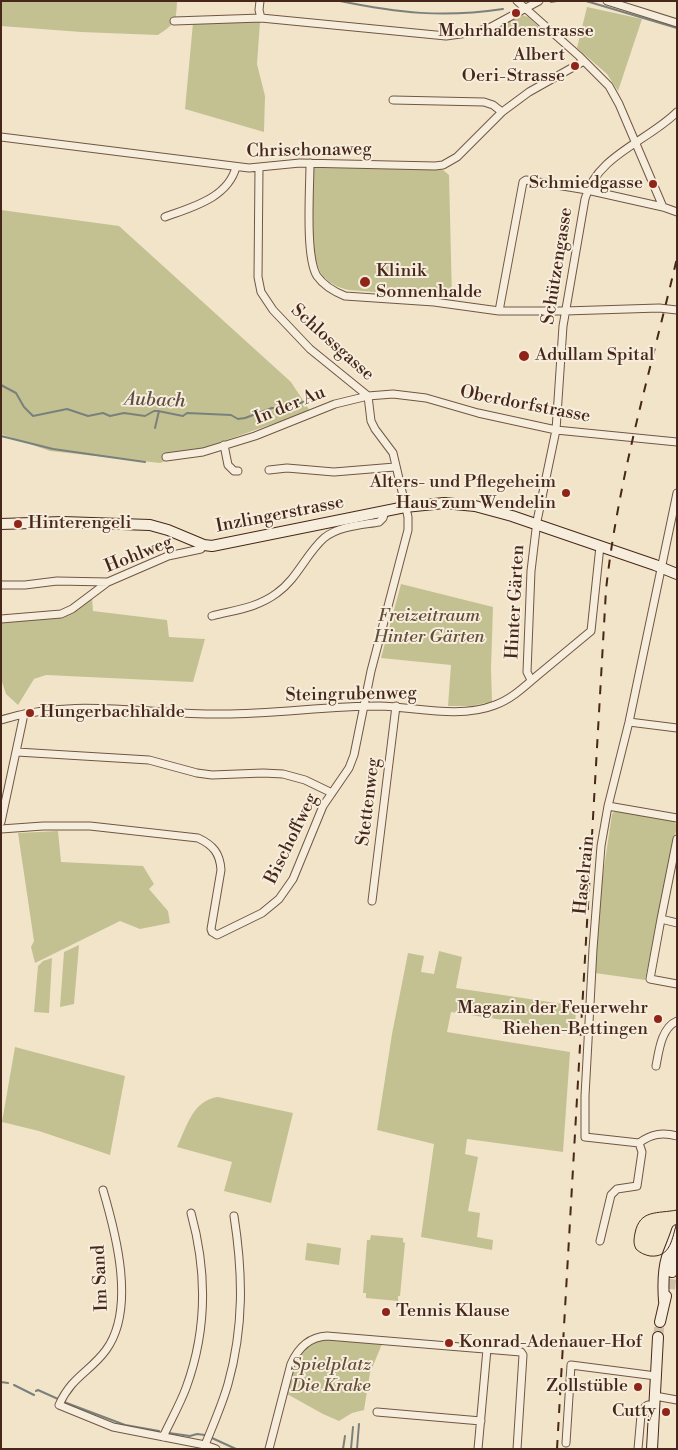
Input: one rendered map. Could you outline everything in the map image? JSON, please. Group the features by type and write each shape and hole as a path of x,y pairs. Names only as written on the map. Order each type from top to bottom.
{"street":[{"path":"260,1 259,10 261,18"},
{"path":"517,1 609,86 619,104 663,207"},
{"path":"174,21 261,18 446,36 475,32 491,27 539,1"},
{"path":"607,1 677,23"},
{"name":"Chrischonaweg","path":"1,137 236,167 259,168 290,164 426,166 443,164 457,157 502,112 529,92 584,61"},
{"path":"393,100 484,102 493,105 502,112"},
{"name":"Schützengasse","path":"536,524 556,430 561,350 566,311 587,190 606,165 677,112"},
{"path":"310,164 310,254 317,275 324,283 345,296 434,302 500,311 659,308 677,310"},
{"path":"165,217 220,193 234,175 236,167"},
{"name":"Schlossgasse","path":"259,168 258,276 260,292 273,310 310,349 368,396"},
{"path":"500,311 524,182 530,179 587,190 663,207 677,212"},
{"name":"Oberdorfstrasse","path":"368,396 393,394 416,396 478,414 556,430 677,442"},
{"name":"In der Au","path":"166,457 203,452 255,436 334,404 368,396"},
{"name":"Bischoffweg","path":"1,829 43,826 90,826 198,838 209,843 217,852 221,870 212,932 217,935 262,913 279,898 293,879 323,806 349,768 408,530 408,517 393,453 371,421 368,396"},
{"path":"224,445 228,465 234,471 238,471"},
{"path":"269,470 287,468 334,472 395,467"},
{"name":"Haselrain","path":"639,1143 585,1136 584,1100 601,846 608,806 629,722 677,493"},
{"name":"Inzlingerstrasse","path":"1,524 63,522 150,525 168,530 204,545 220,545 405,507 458,503 536,524 677,574"},
{"path":"212,616 247,609 268,599 286,586 326,537 340,530 379,522 383,518 385,511"},
{"name":"Hinter Gärten","path":"532,680 527,672 530,571 536,524"},
{"name":"Hohlweg","path":"1,620 61,614 72,609 108,582 159,560 201,548 204,545"},
{"name":"Steingrubenweg","path":"1,720 24,714 65,708 225,714 396,706 456,712 498,704 532,680 591,631 600,546"},
{"path":"1,585 25,585 57,581 108,582"},
{"name":"Stettenweg","path":"372,901 396,706"},
{"path":"1,822 24,714"},
{"path":"629,722 677,728"},
{"path":"17,752 149,760 197,773 212,775 283,774 305,780 332,793"},
{"path":"608,806 677,818"},
{"path":"677,839 650,979 677,984"},
{"path":"661,919 677,922"},
{"path":"656,1066 667,1028 670,1024 677,1021"},
{"path":"600,1242 611,1195 620,1188 637,1186 642,1152 639,1143 653,1135 675,1135"},
{"name":"Im Sand","path":"103,1190 113,1228 118,1258 122,1305 117,1328 107,1349 71,1384 65,1392 60,1405 112,1427 163,1436"},
{"path":"191,1213 201,1271 201,1328 198,1351 186,1390 163,1436 216,1449"},
{"path":"205,1445 228,1384 240,1328 241,1274 234,1216"},
{"path":"660,1322 668,1289 667,1258 677,1230"},
{"path":"672,1272 675,1256 673,1244"},
{"path":"269,1449 291,1364 297,1352 312,1340 324,1336 520,1352 523,1355 518,1449"},
{"path":"652,1449 658,1336"},
{"path":"478,1449 487,1349"},
{"path":"566,1443 570,1365 656,1376"},
{"path":"638,1449 642,1411 654,1400 677,1400"},
{"path":"377,1412 481,1422"}],"green space":[{"path":"1,1 177,1 175,18 172,25 158,35 1,26"},
{"path":"587,7 642,19 618,91 607,74 577,48"},
{"path":"522,15 528,17 538,26 538,29 491,31"},
{"path":"260,22 257,64 265,96 264,132 185,109 193,23"},
{"path":"312,166 443,170 449,175 452,298 349,290 330,283 319,269 315,256 311,208"},
{"path":"1,210 119,226 291,382 310,411 160,463 50,451 1,434"},
{"name":"Freizeitraum Hinter Gärten","path":"401,584 493,607 492,702 470,706 448,706 451,665 381,658"},
{"path":"92,597 93,611 167,620 169,637 205,639 193,682 46,675 34,679 18,705 6,694 1,679 1,620 58,615"},
{"path":"615,811 674,821 677,826 645,980 595,973 599,901 612,814"},
{"path":"58,831 61,862 143,866 154,884 149,889 168,911 170,923 140,929 120,921 35,963 31,947 34,941 18,833"},
{"path":"79,945 74,1004 60,1007 64,952"},
{"path":"439,951 462,957 456,988 576,1006 575,1031 451,1012 447,1032 570,1052 563,1152 467,1139 465,1154 478,1157 468,1211 480,1213 477,1237 493,1240 492,1250 421,1237 434,1144 377,1130 392,1034 408,953 424,956 421,972 434,974"},
{"path":"52,958 49,1013 34,1012 38,966 43,961"},
{"path":"15,1047 125,1076 110,1155 39,1131 2,1122"},
{"path":"218,1097 293,1113 271,1203 224,1191 232,1162 177,1147 192,1115 202,1103"},
{"path":"371,1235 403,1238 405,1243 398,1301 366,1298 366,1293 363,1293 367,1240 370,1240"},
{"path":"307,1243 341,1248 339,1265 305,1260"},
{"name":"Spielplatz Die Krake","path":"327,1339 382,1344 370,1373 364,1410 352,1413 339,1421 287,1394 294,1366 302,1352 316,1342"}],"waterway":[{"path":"340,1 382,9 440,14 503,9"},
{"path":"551,2 557,1"},
{"path":"586,1 677,28"},
{"name":"Aubach","path":"1,385 16,393 24,407 33,416 67,409 88,416 103,413 110,416 124,413 145,416 158,411 183,416 187,413 231,415 238,419 272,408 286,408 309,400 320,399"},
{"path":"155,428 159,411"},
{"name":"Aubach","path":"1,436 53,449 145,462"},
{"path":"1,1382 8,1383"},
{"path":"14,1385 34,1395"},
{"path":"36,1391 38,1390 58,1399"},
{"path":"64,1402 125,1425 159,1431"},
{"path":"357,1449 359,1424"},
{"path":"351,1449 353,1427"},
{"path":"169,1433 190,1436 197,1434 205,1435"},
{"path":"343,1449 345,1436"},
{"path":"212,1438 236,1449"}],"tunnel":[{"path":"670,1289 672,1272"},
{"path":"658,1337 660,1322"}],"tram line":[{"path":"677,1210 645,1216 637,1225 634,1243 636,1249 650,1256 662,1254 670,1246 677,1222"}],"railway":[{"path":"557,1449 606,590 618,506 677,258"}],"place":[{"name":"Mohrhaldenstrasse","path":"516,13"},
{"name":"Albert Oeri-Strasse","path":"575,66"},
{"name":"Schmiedgasse","path":"653,184"},
{"name":"Klinik Sonnenhalde","path":"365,282"},
{"name":"Adullam Spital","path":"524,356"},
{"name":"Alters- und Pflegeheim Haus zum Wendelin","path":"566,493"},
{"name":"Hinterengeli","path":"18,524"},
{"name":"Hungerbachhalde","path":"30,713"},
{"name":"Magazin der Feuerwehr Riehen-Bettingen","path":"658,1019"},
{"name":"Tennis Klause","path":"386,1312"},
{"name":"Konrad-Adenauer-Hof","path":"449,1343"},
{"name":"Zollstüble","path":"638,1387"},
{"name":"Cutty","path":"666,1412"}]}
